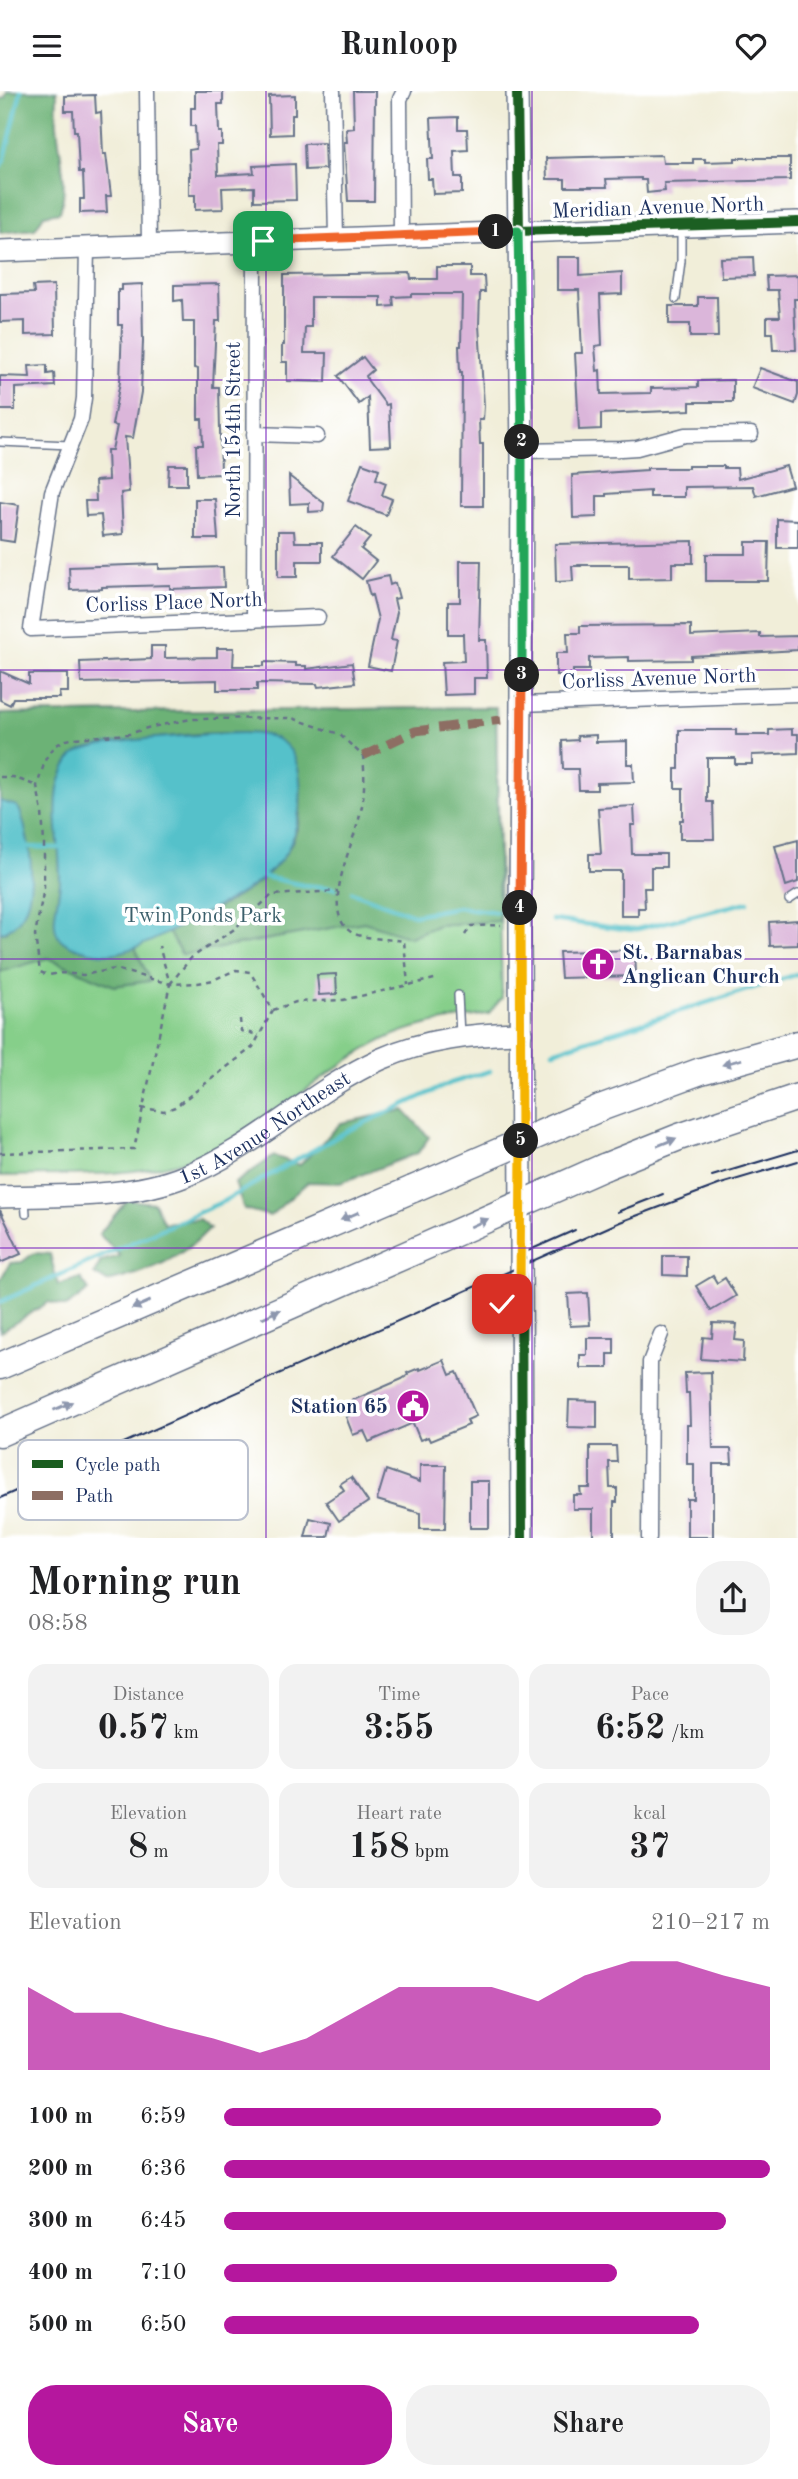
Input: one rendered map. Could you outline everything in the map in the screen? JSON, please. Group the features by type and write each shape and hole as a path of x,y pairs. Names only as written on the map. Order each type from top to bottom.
{"highway":[{"path":"0,1366 600,1108 701,1071 798,1044"},
{"path":"0,1433 604,1167 679,1137 798,1097"}],"street":[{"path":"147,91 149,245"},
{"path":"333,91 337,238"},
{"path":"401,235 400,99 404,91"},
{"path":"517,91 522,451 522,1538"},
{"name":"Meridian Avenue North","path":"0,251 798,222"},
{"name":"North 154th Street","path":"254,620 255,241"},
{"path":"71,445 81,419 84,398 87,248"},
{"path":"254,434 317,436"},
{"path":"522,451 637,448 685,435 751,434"},
{"name":"Corliss Place North","path":"71,445 52,492 31,629 318,617"},
{"name":"Corliss Avenue North","path":"522,704 798,694"},
{"name":"1st Avenue Northeast","path":"0,1197 25,1205 134,1190 182,1177 232,1154 369,1066 404,1051 460,1036 522,1033"},
{"path":"649,1538 650,1362 661,1334"}],"lane":[{"path":"676,299 681,261 681,226"},
{"path":"0,442 71,445"},
{"path":"789,899 798,894"},
{"path":"458,995 460,1036"},
{"path":"484,1311 520,1296"}],"path":[{"path":"273,1010 249,970 236,970 205,982 170,984 115,969 83,975 48,975 40,972 35,935 44,888 44,843 37,786 49,751 63,741 75,738 129,734 191,719 292,718 339,734 363,756 365,772 360,813 338,891 340,914 350,931 359,935 404,941 408,985"},
{"path":"0,777 13,777 37,786"},
{"path":"0,1153 134,1149 170,984 191,958 233,930 272,895 338,891"},
{"path":"464,935 471,926 501,925"},
{"path":"159,946 170,984"},
{"path":"141,1108 164,1111 175,1107 253,1047 273,1010 296,1002 342,1000 439,978"},
{"path":"240,1019 241,1031 259,1035"}],"green space":[{"path":"7,91 57,91 64,190 60,212 44,215 35,229 0,233 0,99 5,98"},
{"name":"Twin Ponds Park","path":"496,707 502,998 488,1014 423,1026 385,1039 334,1069 234,1139 180,1162 114,1173 0,1176 0,714"},
{"path":"496,707 499,921 438,925 410,937 364,922 182,955 168,932 231,900 269,873 284,855 295,835 300,805 296,765 283,743 260,735 237,733 181,735 81,751 61,778 58,788 60,883 56,911 95,953 118,953 135,947 150,981 114,986 48,958 0,972 0,933 7,931 29,852 22,816 0,801 0,714"},
{"path":"404,1110 429,1137 418,1153 340,1183 308,1182 270,1216 244,1209 235,1183 274,1156 300,1165 341,1123"},
{"path":"127,1200 154,1203 164,1223 199,1219 210,1228 175,1257 136,1274 107,1282 94,1274 101,1261 120,1256 99,1234"},
{"path":"34,1253 50,1254 58,1285 80,1278 89,1290 66,1307 49,1302 0,1332 0,1280 10,1263 22,1262"}],"water":[{"path":"210,734 266,735 282,742 291,752 297,765 300,799 294,834 281,860 261,880 238,895 135,948 102,953 85,951 62,941 55,924 60,883 57,800 60,779 68,762 74,755 99,746"},
{"path":"0,801 17,806 20,811 28,842 31,880 23,913 14,925 0,933"}],"building":[{"path":"195,91 223,91 223,104 218,104 222,145 217,145 218,175 254,173 253,166 295,164 296,200 254,201 254,187 222,188 223,209 195,210 195,195 189,195 189,150 196,149 195,126 191,126"},
{"path":"353,91 375,91 374,201 348,201 344,142 347,142 346,129 354,128"},
{"path":"95,95 96,113 101,112 103,154 106,154 111,196 106,196 107,212 80,213 80,199 84,199 83,172 79,172 73,111 65,111 65,96"},
{"path":"295,95 292,134 270,135 269,96"},
{"path":"458,117 458,129 467,129 468,150 454,151 455,177 462,177 462,193 433,194 432,179 428,179 427,159 433,159 431,118"},
{"path":"324,143 325,169 305,170 304,144"},
{"path":"662,155 663,163 693,163 693,159 705,159 705,162 735,161 735,158 790,158 790,180 664,183 665,191 647,193 646,180 641,178 606,179 607,187 565,187 565,179 547,179 546,158"},
{"path":"557,257 580,257 580,276 622,273 622,294 600,295 602,345 595,346 601,394 651,393 651,388 698,387 698,381 733,380 733,402 690,402 690,410 601,414 601,429 579,430 575,353 582,353 579,290 557,290"},
{"path":"753,257 754,276 721,277 720,258"},
{"path":"437,266 470,266 470,276 484,276 485,292 480,292 479,325 484,406 483,420 479,420 480,444 483,444 483,506 461,506 462,372 459,346 462,294 411,294 393,297 394,306 381,307 381,297 311,297 311,327 305,327 304,353 327,353 326,382 287,381 287,362 282,362 284,275 410,273 411,279 437,279"},
{"path":"798,275 798,299 794,299 796,350 773,350 772,333 767,333 767,317 780,317 778,290 767,290 766,276"},
{"path":"142,284 141,392 133,438 125,437 129,492 121,493 123,534 103,536 101,515 86,516 85,501 96,501 95,481 108,480 107,450 112,450 117,426 112,425 120,382 122,325 118,325 118,290 122,290 122,285"},
{"path":"219,284 220,321 216,321 213,387 219,387 221,474 197,475 196,445 203,445 202,419 198,419 198,369 194,368 194,322 183,322 182,300 174,301 174,285"},
{"path":"54,285 55,334 25,335 25,321 0,322 0,294 34,293 33,286"},
{"path":"698,297 717,297 718,337 690,337 690,324 669,324 669,306 698,306"},
{"path":"363,357 373,370 366,376 368,381 386,405 389,404 391,446 370,447 368,397 359,404 338,376"},
{"path":"47,365 47,374 54,373 55,386 15,388 15,410 0,410 0,376 30,377 29,366"},
{"path":"760,368 798,382 795,404 752,388"},
{"path":"362,463 379,469 376,479 386,483 382,495 392,499 386,515 348,501"},
{"path":"169,465 187,465 187,485 168,485"},
{"path":"688,466 737,468 738,479 786,466 792,486 756,496 753,486 684,487 684,497 650,497 650,491 606,494 597,496 597,517 573,518 572,475"},
{"path":"289,476 324,503 323,511 309,512 309,503 290,504"},
{"path":"195,499 215,499 218,539 195,539"},
{"path":"0,502 19,505 14,542 0,540"},
{"path":"777,519 798,520 798,548 777,548"},
{"path":"356,527 370,538 361,549 376,561 362,579 333,556"},
{"path":"278,531 294,531 295,542 322,542 322,561 297,561 297,577 278,577"},
{"path":"693,541 693,563 672,563 672,578 629,579 629,565 579,565 572,566 573,581 556,582 555,544"},
{"path":"746,542 769,542 768,581 706,581 706,554 746,554"},
{"path":"460,561 481,561 479,640 486,640 487,678 474,678 474,694 444,695 442,662 464,661 463,634 448,634 448,602 460,602"},
{"path":"159,564 159,569 223,567 224,587 170,589 170,585 70,590 69,567"},
{"path":"388,576 390,585 395,583 399,598 394,599 397,612 391,640 397,641 391,671 368,666 378,619 366,581"},
{"path":"691,625 691,636 760,633 760,637 798,636 798,650 691,656 691,660 629,661 629,657 589,658 589,670 573,670 573,675 556,675 556,653 568,653 567,633 580,633 580,626"},
{"path":"151,646 165,646 165,658 217,657 217,648 234,648 233,666 264,666 264,662 296,663 296,666 306,666 306,669 352,663 355,683 318,687 317,684 257,683 257,690 217,690 217,680 81,683 80,662 151,659"},
{"path":"0,671 29,684 29,674 68,674 68,692 59,692 60,698 13,698 10,705 0,700"},
{"path":"792,729 792,734 798,734 798,753 752,755 752,764 735,764 735,758 707,758 707,802 713,802 714,839 680,839 683,788 675,788 675,769 679,769 679,730 736,730 736,735 769,735 769,730"},
{"path":"596,735 596,742 627,741 627,764 633,764 634,782 597,783 597,790 579,790 578,769 563,769 562,741 578,740 577,736"},
{"path":"634,806 635,825 631,825 632,854 666,854 666,867 651,867 651,888 644,888 645,908 638,908 638,916 621,916 621,871 589,871 589,854 601,854 598,808"},
{"path":"798,840 798,882 786,886 775,846"},
{"path":"798,920 798,945 770,946 769,922"},
{"name":"St. Barnabas Anglican Church","path":"635,950 636,976 561,978 559,952"},
{"path":"336,974 337,994 319,995 317,975"},
{"path":"0,1210 21,1254 0,1263"},
{"path":"663,1256 687,1256 687,1276 663,1275"},
{"path":"713,1276 717,1283 725,1278 736,1296 711,1311 696,1286"},
{"path":"588,1293 590,1325 570,1326 568,1294"},
{"path":"713,1323 737,1324 735,1340 744,1341 743,1362 701,1359 703,1337 712,1338"},
{"path":"587,1338 614,1338 614,1354 608,1354 608,1368 580,1368 580,1355 587,1355"},
{"name":"Station 65","path":"444,1360 450,1375 457,1372 476,1416 467,1420 469,1425 430,1441 428,1437 420,1440 413,1423 369,1442 364,1431 353,1435 346,1417 356,1412 351,1401 402,1379 407,1373"},
{"path":"711,1372 713,1449 731,1449 732,1464 713,1464 713,1537 687,1537 687,1499 694,1499 694,1464 687,1464 687,1425 690,1425 685,1373"},
{"path":"569,1400 597,1401 597,1428 568,1427"},
{"path":"590,1446 616,1446 617,1462 609,1462 610,1488 617,1488 617,1502 614,1502 614,1537 593,1537 593,1509 573,1509 573,1495 581,1495 580,1488 590,1488"},
{"path":"420,1465 446,1465 445,1529 420,1529 420,1513 377,1500 386,1470 420,1482"},
{"path":"351,1477 368,1502 339,1521 326,1502 344,1490 340,1484"},
{"path":"470,1481 489,1481 489,1528 470,1528"},
{"path":"310,1518 331,1523 328,1537 305,1537"}],"waterway":[{"path":"0,167 5,158 21,91"},
{"path":"25,847 62,848"},
{"path":"260,876 335,888"},
{"path":"352,892 414,915 458,907 496,912"},
{"path":"552,920 633,930 748,902"},
{"path":"553,1051 798,974"},
{"path":"0,1302 224,1201 347,1131 451,1083 490,1071"}],"tram line":[{"path":"712,1176 798,1150"},
{"path":"130,1440 620,1222 721,1184 798,1161"},
{"path":"617,1212 663,1194"},
{"path":"521,1254 575,1230"},
{"path":"0,1498 18,1490"}],"marked path":[{"path":"363,756 415,731 501,720"}],"cycle path":[{"path":"517,91 522,451 522,1538"},
{"path":"518,231 798,222"}],"place":[{"name":"St. Barnabas Anglican Church","path":"598,964"},
{"name":"Station 65","path":"413,1406"}],"route":[{"path":"263,241 518,231 522,451 520,1296 502,1304"}]}
